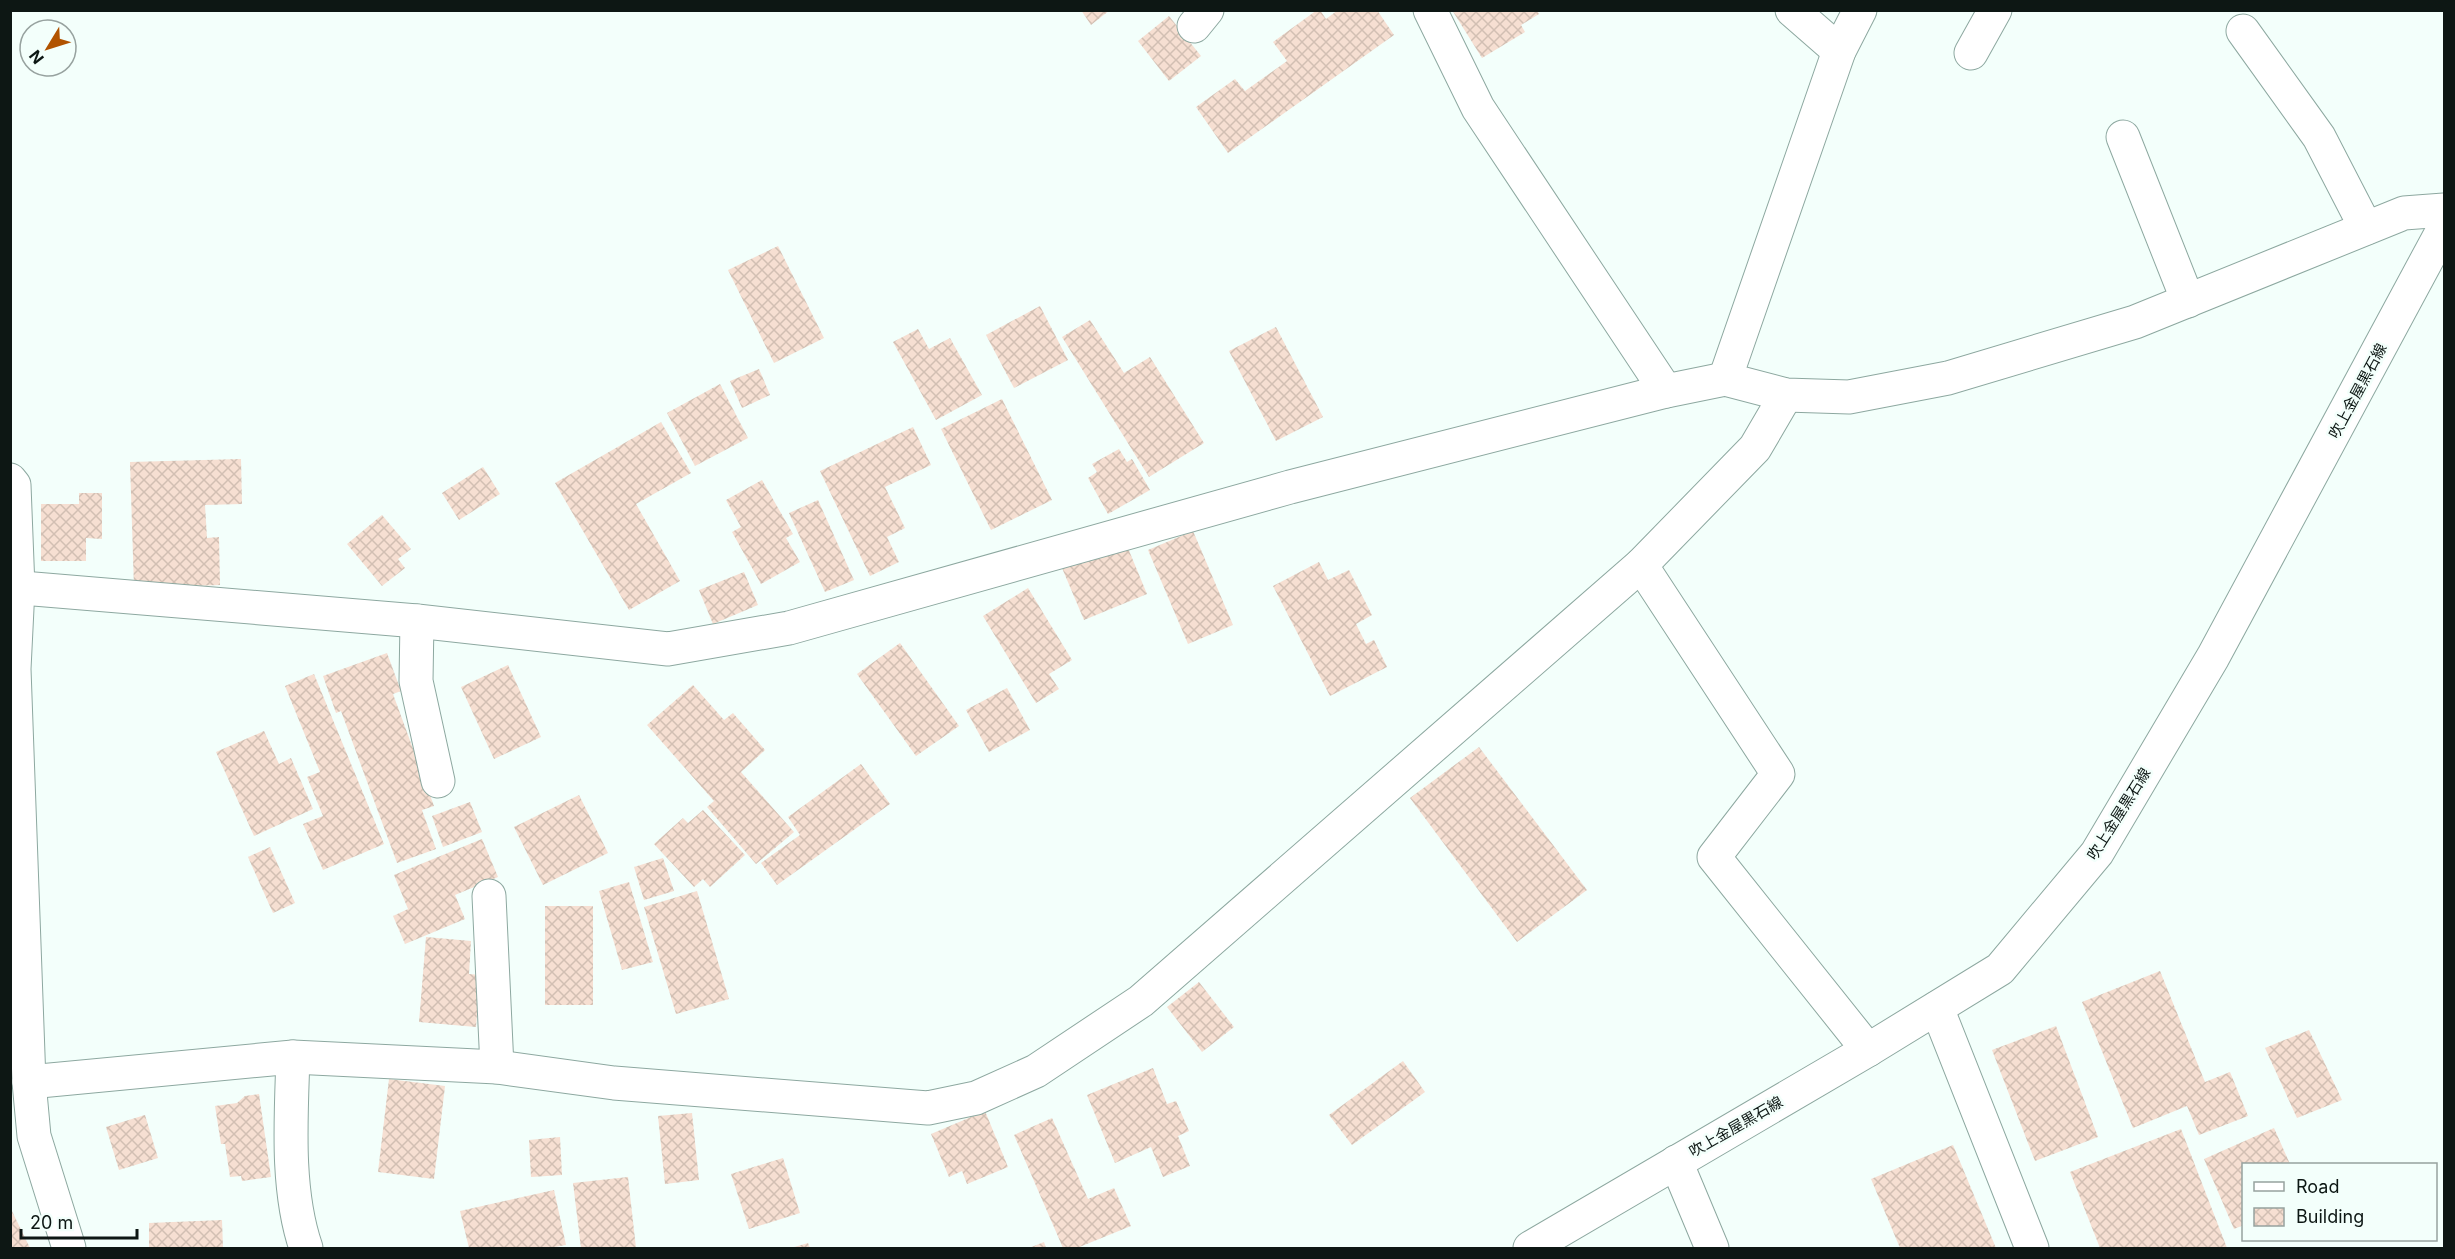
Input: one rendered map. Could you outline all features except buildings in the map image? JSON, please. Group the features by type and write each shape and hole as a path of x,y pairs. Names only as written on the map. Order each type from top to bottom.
{"street":[{"path":"1430,10 1478,108 1666,392"},
{"path":"1792,10 1839,51"},
{"path":"1725,379 1839,51 1860,10"},
{"path":"1971,53 1995,10"},
{"path":"2243,31 2319,138 2367,228"},
{"path":"2123,137 2188,301"},
{"path":"14,588 417,621 668,649 789,628 1290,487 1725,379 1786,395 1849,397 1948,378 2136,322 2404,213 2445,210"},
{"name":"吹上金屋黒石線","path":"1530,1248 1868,1050 2000,969 2097,854 2213,657 2445,228"},
{"path":"29,1082 293,1057 496,1066 614,1083 928,1108 976,1098 1036,1071 1141,1001 1641,566 1755,448 1786,395"},
{"path":"10,480 14,485 14,669 29,1082 34,1136 69,1248"},
{"path":"1641,566 1778,774 1714,857 1868,1050"},
{"path":"417,621 416,681 438,781"},
{"path":"489,896 496,1066"},
{"path":"1937,1008 2032,1248"},
{"path":"293,1057 291,1142 299,1228 306,1248"},
{"path":"1676,1162 1712,1248"}]}
